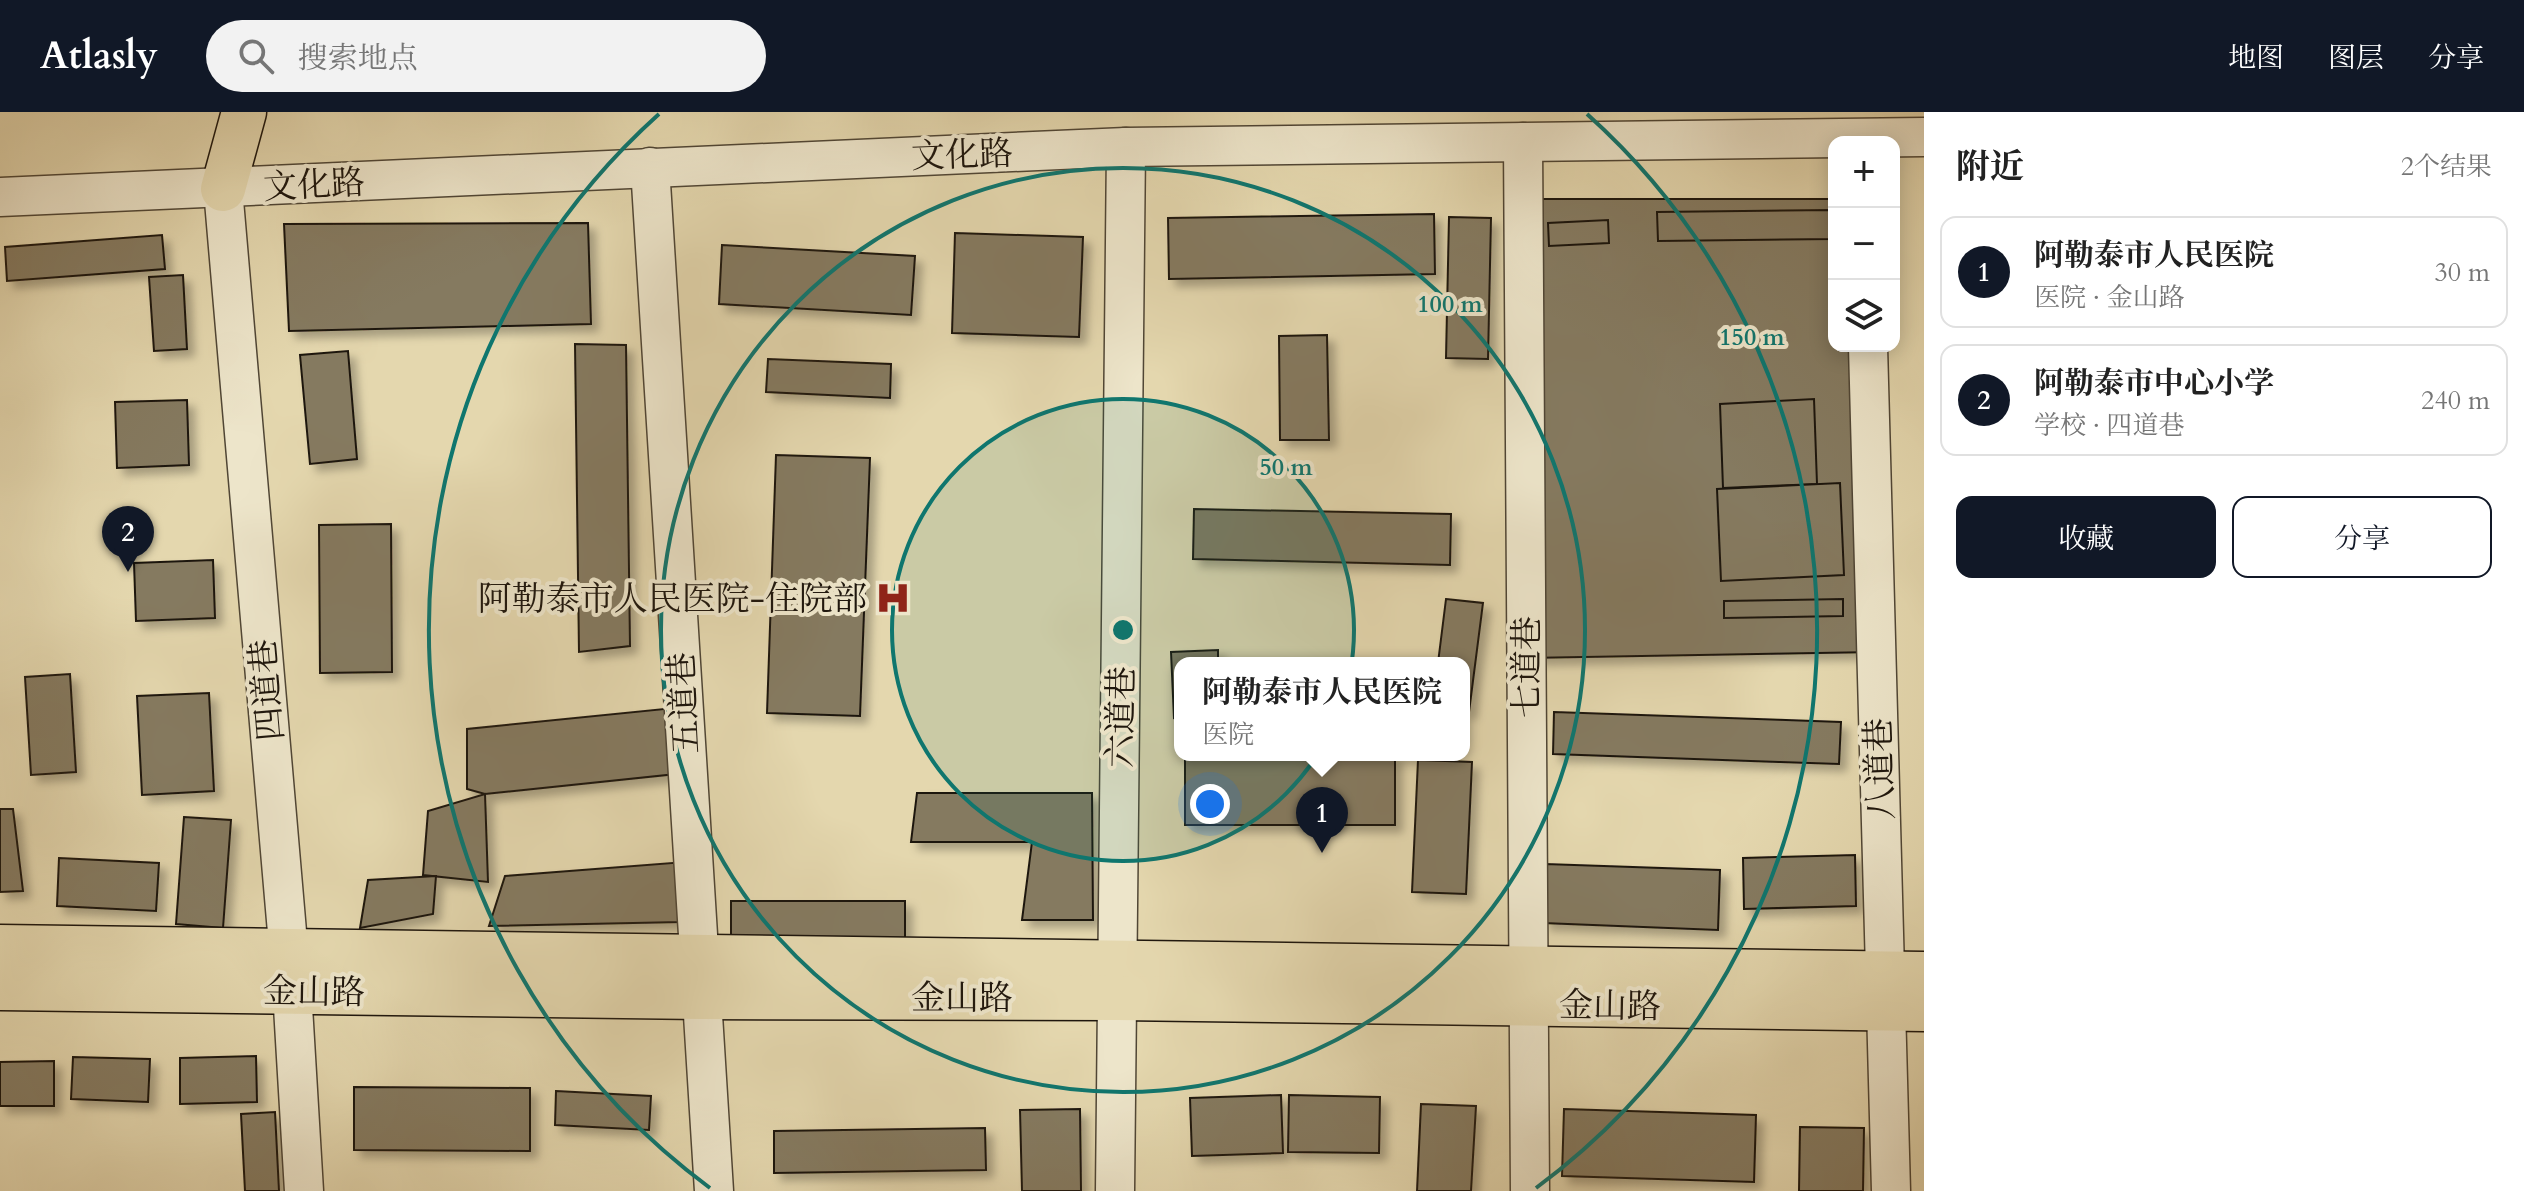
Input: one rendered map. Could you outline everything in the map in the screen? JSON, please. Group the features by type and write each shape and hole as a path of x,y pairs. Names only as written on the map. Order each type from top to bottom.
{"main road":[{"path":"211,112 223,189"},
{"path":"223,189 244,112"},
{"path":"0,947 290,970"},
{"name":"金山路","path":"0,988 290,970 1904,991"}],"street":[{"name":"文化路","path":"1900,138 1924,137"},
{"name":"文化路","path":"0,197 1126,147 1828,140"},
{"name":"七道巷","path":"1523,142 1530,1191"},
{"name":"六道巷","path":"1115,1191 1126,147"},
{"name":"五道巷","path":"650,167 714,1191"},
{"name":"四道巷","path":"223,189 290,970 304,1191"},
{"name":"八道巷","path":"1868,352 1904,991 1891,1191"}],"building":[{"path":"1523,199 1828,199 1828,352 1868,352 1876,652 1526,658"},
{"path":"1828,210 1828,239 1658,241 1657,212"},
{"path":"1434,214 1435,274 1169,279 1168,218"},
{"path":"1449,217 1491,218 1488,359 1446,358"},
{"path":"1608,220 1609,243 1549,246 1548,223"},
{"path":"588,223 591,324 289,331 284,224"},
{"path":"955,233 1083,237 1079,337 952,333"},
{"path":"162,235 165,269 7,281 5,247"},
{"path":"722,245 915,256 911,315 719,304"},
{"path":"183,275 187,349 154,351 149,277"},
{"path":"1327,335 1329,440 1280,440 1279,336"},
{"path":"575,344 626,345 630,646 579,652"},
{"path":"348,351 357,459 310,464 300,355"},
{"path":"768,359 891,364 890,398 766,392"},
{"path":"1814,399 1817,484 1723,488 1720,404"},
{"path":"187,400 189,465 117,468 115,402"},
{"path":"776,455 870,458 860,716 767,713"},
{"path":"1840,483 1844,575 1721,581 1717,489"},
{"path":"1194,509 1451,514 1450,565 1193,559"},
{"path":"391,524 392,672 320,673 319,525"},
{"path":"213,560 215,618 136,621 134,563"},
{"path":"1446,599 1483,603 1470,704 1470,657 1439,657"},
{"path":"1843,599 1843,616 1724,618 1724,601"},
{"path":"1218,650 1218,657 1174,657 1174,718 1171,652"},
{"path":"70,674 76,772 31,775 25,677"},
{"path":"209,693 214,791 142,795 137,696"},
{"path":"674,708 676,774 485,794 467,789 467,729"},
{"path":"1554,712 1841,722 1839,764 1553,754"},
{"path":"1185,761 1395,761 1395,825 1185,825"},
{"path":"1418,761 1472,762 1466,894 1412,892"},
{"path":"917,793 1092,793 1093,920 1022,920 1032,842 911,842"},
{"path":"485,794 488,882 423,875 428,811"},
{"path":"0,809 13,809 23,891 0,892"},
{"path":"184,817 231,820 223,928 176,924"},
{"path":"1855,855 1856,906 1744,909 1743,858"},
{"path":"59,858 159,863 156,911 57,906"},
{"path":"685,862 681,922 489,926 505,876"},
{"path":"1545,864 1720,870 1718,930 1543,923"},
{"path":"436,876 433,914 360,928 368,880"},
{"path":"731,901 905,901 905,940 731,941"},
{"path":"256,1056 257,1102 180,1104 180,1058"},
{"path":"73,1057 150,1059 148,1102 71,1099"},
{"path":"54,1061 54,1106 0,1106 0,1062"},
{"path":"354,1087 530,1088 530,1151 354,1150"},
{"path":"556,1091 651,1096 649,1130 555,1125"},
{"path":"1281,1095 1283,1153 1192,1156 1190,1098"},
{"path":"1289,1095 1380,1097 1379,1153 1288,1152"},
{"path":"1421,1104 1476,1106 1471,1191 1417,1191"},
{"path":"1080,1109 1081,1191 1022,1191 1020,1110"},
{"path":"1564,1109 1756,1115 1754,1182 1562,1176"},
{"path":"275,1112 279,1191 245,1191 241,1114"},
{"path":"1800,1127 1864,1128 1863,1191 1799,1191"},
{"path":"985,1128 986,1170 774,1173 774,1131"}],"place":[{"name":"阿勒泰市中心小学","path":"128,572"},
{"name":"阿勒泰市人民医院-住院部","path":"893,598"},
{"name":"阿勒泰市人民医院","path":"1322,853"}]}
